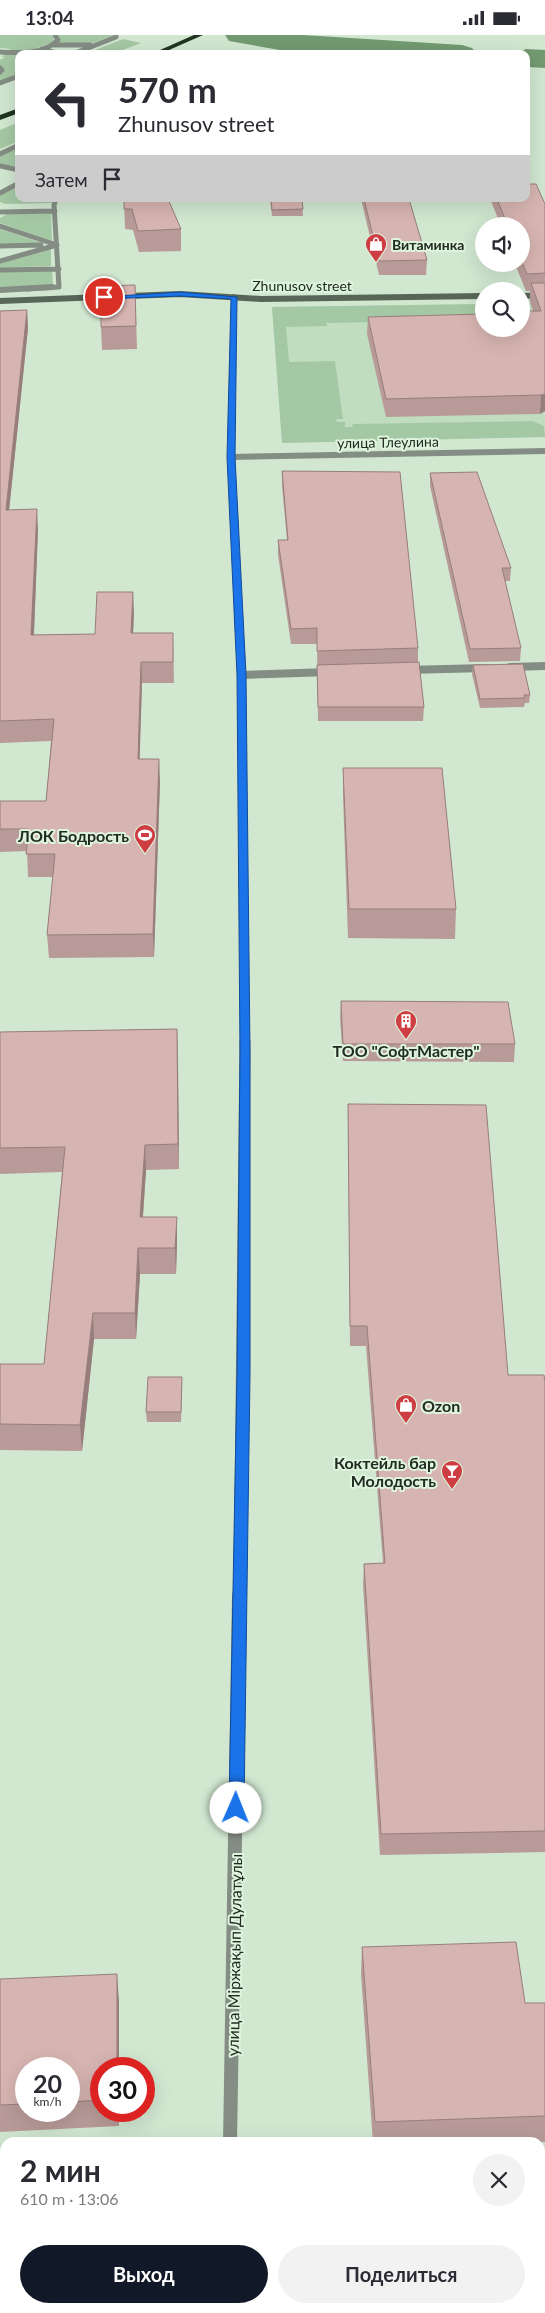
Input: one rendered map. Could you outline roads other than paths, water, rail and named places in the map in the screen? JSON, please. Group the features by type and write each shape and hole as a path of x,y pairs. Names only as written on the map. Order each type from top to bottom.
{"highway":[{"path":"164,50 200,35"},
{"path":"0,118 15,112"}],"street":[{"path":"53,45 58,40 55,35"},
{"path":"83,50 116,37 116,35"},
{"path":"28,50 42,49 53,45 95,45"},
{"path":"1,52 15,51"},
{"path":"0,83 15,77"},
{"path":"0,153 15,147"},
{"path":"0,167 15,169"},
{"path":"0,185 15,181"},
{"path":"2,191 15,182"},
{"path":"0,209 25,209 55,205 59,269 59,287 0,290"},
{"path":"0,226 57,245"},
{"path":"0,261 57,245"},
{"path":"0,246 64,245"},
{"path":"0,270 59,269"},
{"name":"Zhunusov street","path":"0,301 180,294 260,299 475,296"},
{"path":"530,296 545,295"},
{"name":"улица Міржақып Дулатұлы","path":"230,2137 244,1363 245,1052 242,675 231,457 234,297"},
{"name":"улица Тлеулина","path":"231,457 545,451"},
{"path":"506,667 545,666"},
{"path":"398,670 496,667"},
{"path":"242,675 339,672"}],"waterway":[{"path":"239,35 291,43 400,50"},
{"path":"530,58 545,59"}],"place":[{"name":"Витаминка","path":"376,263"},
{"name":"ЛОК Бодрость","path":"145,854"},
{"name":"ТОО \"СофтМастер\"","path":"406,1040"},
{"name":"Ozon","path":"406,1424"},
{"name":"Коктейль бар Молодость","path":"452,1490"}]}
